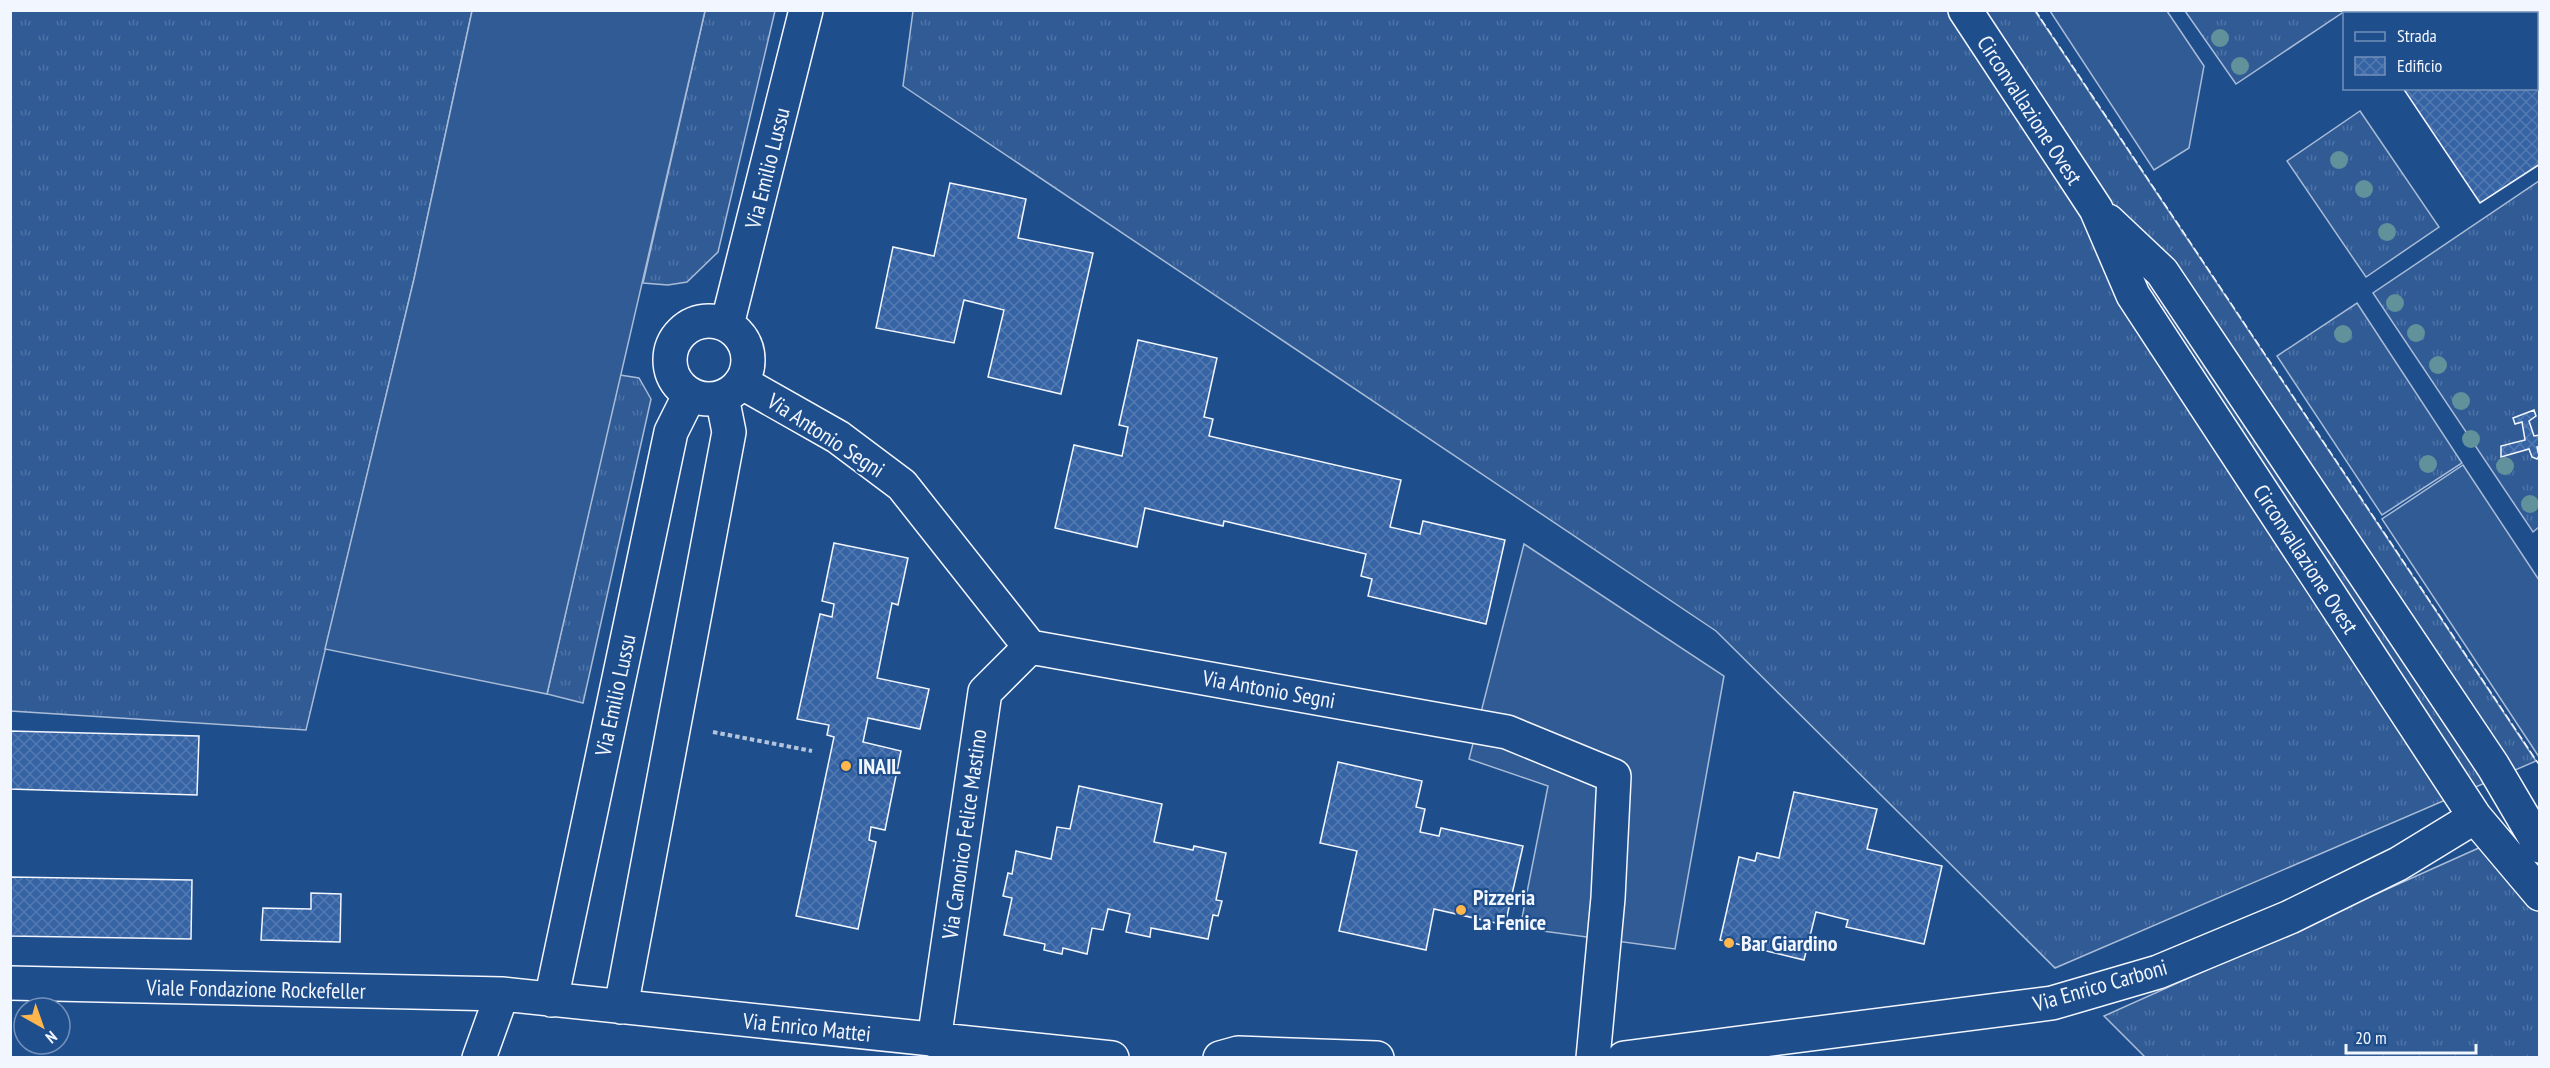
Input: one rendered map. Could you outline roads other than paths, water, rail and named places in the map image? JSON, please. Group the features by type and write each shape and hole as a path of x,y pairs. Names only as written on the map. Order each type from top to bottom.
{"street":[{"name":"Via Emilio Lussu","path":"727,325 806,10"},
{"name":"Circonvallazione Ovest","path":"1965,10 2096,209 2133,294 2475,817 2540,894"},
{"name":"Circonvallazione Ovest","path":"2096,209 2162,272 2497,773 2540,846"},
{"path":"621,1007 729,432 732,390 747,370 748,357 745,344 738,333 727,325 701,322 680,334 673,346 671,367 681,387 700,398 732,390"},
{"name":"Via Antonio Segni","path":"732,390 838,437 902,485 1030,647 1507,732 1614,776 1608,898 1593,1058"},
{"name":"Via Emilio Lussu","path":"550,1000 671,432 690,394"},
{"name":"Via Canonico Felice Mastino","path":"934,1040 985,692 1030,647"},
{"name":"Via Enrico Carboni","path":"1624,1058 2052,1003 2158,972 2289,917 2398,864 2475,817"},
{"name":"Viale Fondazione Rockefeller","path":"10,983 502,994"},
{"path":"479,1058 502,994"},
{"name":"Via Enrico Mattei","path":"502,994 1112,1058"},
{"path":"1232,1056 1377,1058"}],"place":[{"name":"INAIL","path":"846,766"},
{"name":"Pizzeria La Fenice","path":"1461,910"},
{"name":"Bar Giardino","path":"1729,943"}]}
